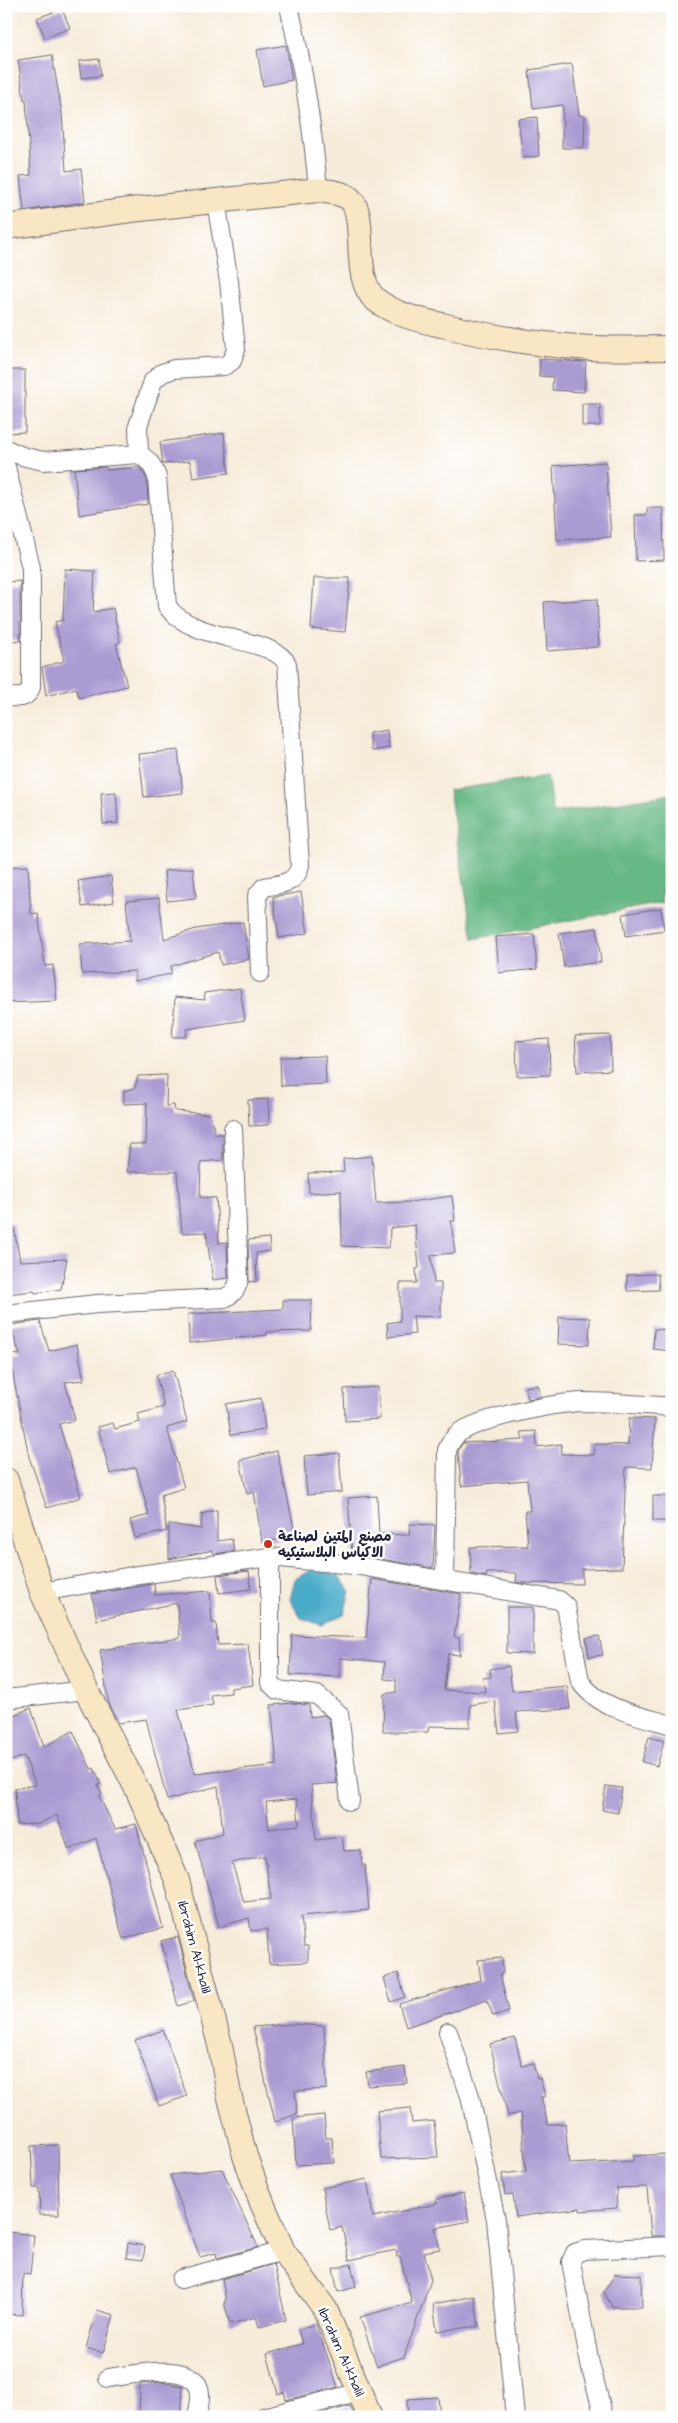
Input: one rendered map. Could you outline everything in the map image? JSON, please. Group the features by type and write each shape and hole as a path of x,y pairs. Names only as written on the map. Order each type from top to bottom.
{"street":[{"path":"289,6 301,57 314,144 318,190"},
{"path":"6,227 131,210 318,190 339,193 350,199 356,207 361,260 366,284 373,298 395,312 467,332 520,340 578,347 672,348"},
{"path":"139,454 138,426 154,381 162,373 174,369 224,366 232,361 236,349 229,282 216,201"},
{"path":"6,449 22,456 43,461 139,454 153,466 157,477 167,606 174,616 188,625 274,651 284,657 287,664 300,865 295,878 289,882 264,887 257,896 260,973"},
{"path":"6,467 31,568 32,612 31,687 28,694 24,697 6,697"},
{"path":"6,1314 98,1304 225,1298 233,1294 238,1288 239,1279 233,1129"},
{"path":"446,1579 447,1450 452,1439 460,1432 487,1422 551,1405 583,1402 672,1408"},
{"name":"Ibrahim Al-khalil","path":"6,1480 42,1592 86,1690 138,1791 177,1880 205,1983 245,2156 262,2203 283,2251 325,2309 370,2417"},
{"path":"270,1557 270,1683 277,1690 317,1695 339,1714 350,1801"},
{"path":"42,1592 132,1576 270,1557 354,1565 446,1579 559,1600 564,1603 580,1681 585,1690 593,1697 629,1712 672,1725"},
{"path":"6,1699 86,1690"},
{"path":"448,2032 470,2096 496,2220 515,2417"},
{"path":"604,2417 590,2364 571,2262 575,2254 584,2250 672,2246"},
{"path":"181,2279 283,2251"},
{"path":"108,2378 175,2372 189,2375 196,2382 200,2393 198,2417"},
{"path":"263,2417 361,2392"}],"green space":[{"path":"547,776 553,813 672,794 661,903 473,939 449,790"}],"water":[{"path":"314,1568 336,1572 350,1591 344,1614 322,1625 301,1618 290,1600 295,1579"}],"building":[{"path":"62,9 70,28 45,38 37,18"},
{"path":"286,45 292,80 263,86 257,50"},
{"path":"52,55 62,114 66,171 81,169 85,202 24,211 20,176 31,175 26,100 24,100 18,60"},
{"path":"99,59 101,76 81,78 79,61"},
{"path":"572,64 579,115 585,116 584,148 562,148 563,105 533,109 529,70"},
{"path":"537,117 539,156 523,158 518,119"},
{"path":"540,359 586,362 584,392 552,390 553,377 539,376"},
{"path":"6,370 25,370 25,432 6,433"},
{"path":"582,404 600,404 600,426 582,426"},
{"path":"224,433 229,473 193,478 190,461 163,464 160,442"},
{"path":"606,462 611,537 557,540 553,466"},
{"path":"106,467 107,470 139,467 147,479 148,504 79,515 74,469"},
{"path":"647,508 663,508 664,560 636,561 635,515 647,515"},
{"path":"65,569 95,571 93,612 113,608 120,643 116,644 127,686 79,698 76,688 46,696 42,667 64,661 55,622 63,620"},
{"path":"314,578 350,578 345,632 311,629"},
{"path":"20,581 20,641 6,640 6,582"},
{"path":"597,599 599,647 547,651 544,602"},
{"path":"387,730 389,748 372,751 369,733"},
{"path":"178,750 183,793 144,797 139,754"},
{"path":"116,792 118,823 103,824 101,793"},
{"path":"28,866 31,914 38,913 45,966 53,965 57,1001 6,1003 6,970 8,970 6,918 8,918 6,867"},
{"path":"193,868 196,898 167,901 164,871"},
{"path":"111,876 114,902 82,907 78,881"},
{"path":"301,892 308,933 279,938 273,897"},
{"path":"159,898 164,939 196,929 243,922 249,959 221,965 218,952 171,966 171,974 135,981 135,971 82,974 80,944 130,941 126,901"},
{"path":"661,908 664,930 626,936 623,914"},
{"path":"597,928 601,962 564,967 559,933"},
{"path":"534,934 537,969 499,973 496,937"},
{"path":"240,988 245,1020 187,1029 186,1037 172,1037 175,997 205,1000 204,993"},
{"path":"610,1035 611,1070 577,1072 575,1036"},
{"path":"549,1039 550,1075 517,1076 516,1041"},
{"path":"325,1056 326,1084 281,1086 280,1057"},
{"path":"167,1075 166,1106 174,1105 175,1111 210,1114 215,1134 223,1134 223,1160 201,1162 200,1197 216,1198 219,1243 227,1242 228,1278 213,1280 206,1232 182,1233 177,1172 127,1172 130,1144 146,1144 147,1103 124,1104 124,1091 135,1088 138,1076"},
{"path":"268,1099 269,1125 249,1126 248,1100"},
{"path":"372,1156 376,1203 410,1202 452,1196 455,1221 451,1221 455,1253 431,1255 434,1283 441,1283 441,1317 413,1316 415,1334 388,1337 387,1323 400,1321 400,1283 417,1283 416,1269 419,1268 415,1225 390,1228 389,1248 342,1246 341,1191 309,1193 308,1173 344,1172 343,1159"},
{"path":"6,1223 13,1223 20,1261 67,1259 61,1289 35,1293 34,1291 6,1294"},
{"path":"269,1238 270,1251 256,1253 257,1281 249,1282 248,1240"},
{"path":"658,1274 659,1290 627,1291 627,1275"},
{"path":"283,1300 312,1300 311,1331 267,1332 267,1335 189,1343 188,1314 283,1309"},
{"path":"559,1317 590,1318 589,1345 558,1344"},
{"path":"40,1321 49,1351 77,1344 84,1380 65,1382 75,1420 59,1424 81,1497 47,1508 29,1457 9,1354 20,1355 10,1325"},
{"path":"654,1329 672,1330 672,1351 653,1349"},
{"path":"173,1370 187,1422 167,1428 184,1488 161,1495 167,1531 135,1538 130,1520 149,1515 136,1467 110,1474 98,1427 113,1423 115,1429 140,1422 138,1414 164,1407 156,1375"},
{"path":"538,1385 541,1397 528,1399 525,1387"},
{"path":"378,1387 380,1419 345,1421 344,1389"},
{"path":"261,1398 265,1430 231,1435 226,1404"},
{"path":"629,1418 655,1419 652,1468 626,1467 622,1568 582,1569 582,1584 521,1583 516,1582 517,1573 487,1573 486,1577 471,1574 470,1547 528,1546 525,1511 530,1511 527,1480 461,1486 458,1450 463,1443 523,1440 521,1432 536,1431 537,1447 561,1444 562,1454 594,1455 595,1444 628,1445"},
{"path":"277,1451 296,1537 262,1542 254,1492 247,1494 240,1460"},
{"path":"339,1453 342,1492 307,1495 304,1456"},
{"path":"377,1496 379,1534 409,1535 410,1524 435,1525 433,1568 352,1554 348,1498"},
{"path":"653,1496 672,1496 672,1521 653,1521"},
{"path":"217,1510 217,1541 232,1539 234,1551 214,1554 213,1550 169,1559 169,1524 201,1529 202,1514"},
{"path":"249,1571 251,1589 219,1593 217,1575"},
{"path":"372,1579 461,1594 454,1637 459,1638 460,1655 448,1654 444,1690 485,1692 483,1678 491,1677 490,1669 509,1666 512,1691 567,1686 570,1709 516,1712 518,1731 499,1733 495,1701 470,1705 470,1727 429,1726 428,1732 383,1732 384,1694 396,1692 396,1680 384,1679 385,1662 340,1658 340,1677 290,1675 292,1635 366,1638"},
{"path":"154,1584 155,1595 210,1591 212,1623 216,1623 218,1645 248,1644 253,1685 231,1688 231,1693 211,1695 213,1705 178,1710 195,1774 277,1765 271,1705 293,1703 309,1705 310,1717 324,1715 329,1719 337,1783 311,1785 316,1840 342,1837 344,1851 361,1850 362,1865 365,1865 369,1910 301,1916 304,1946 308,1946 308,1962 269,1964 267,1929 251,1931 249,1918 219,1927 195,1841 223,1833 218,1786 167,1800 146,1719 119,1723 109,1705 100,1650 180,1638 177,1603 97,1620 92,1594","holes":["297,1799 299,1825 269,1829 266,1802","265,1856 271,1899 244,1902 232,1863"]},
{"path":"507,1607 533,1607 533,1654 507,1653"},
{"path":"599,1636 603,1655 589,1657 586,1638"},
{"path":"31,1708 44,1747 73,1731 91,1769 94,1768 101,1784 98,1785 102,1794 99,1796 115,1829 136,1824 163,1928 123,1939 96,1838 69,1850 57,1815 38,1824 17,1825 15,1788 36,1785 24,1756 6,1763 6,1718"},
{"path":"649,1737 664,1741 657,1766 642,1762"},
{"path":"606,1786 622,1788 618,1813 602,1810"},
{"path":"178,1937 194,2001 178,2006 161,1941"},
{"path":"502,1958 503,1973 500,1974 509,2011 493,2016 487,2000 406,2027 399,2004 481,1980 478,1960"},
{"path":"398,1973 405,1997 391,2002 384,1978"},
{"path":"292,2024 324,2026 327,2089 295,2091 297,2114 275,2122 253,2027"},
{"path":"163,2030 187,2096 159,2106 135,2040"},
{"path":"515,2038 522,2066 533,2063 537,2079 540,2078 545,2096 541,2097 548,2125 565,2123 569,2164 633,2161 633,2156 665,2154 669,2194 672,2194 670,2223 666,2225 668,2236 651,2236 647,2187 616,2188 617,2208 580,2211 580,2208 516,2217 513,2194 505,2195 502,2174 526,2171 521,2113 508,2116 490,2044"},
{"path":"405,2067 407,2083 368,2086 366,2072"},
{"path":"410,2108 412,2123 434,2121 438,2157 381,2159 377,2111"},
{"path":"324,2115 326,2138 332,2138 334,2163 296,2165 293,2118"},
{"path":"58,2145 59,2215 40,2215 39,2188 33,2188 31,2146"},
{"path":"222,2169 258,2247 217,2258 216,2253 200,2257 170,2175"},
{"path":"367,2179 373,2217 437,2204 436,2199 464,2193 469,2221 435,2228 440,2249 424,2252 431,2280 404,2357 377,2366 360,2317 412,2303 400,2257 397,2257 396,2250 349,2260 342,2227 330,2230 322,2188"},
{"path":"7,2232 34,2235 30,2275 23,2274 22,2315 6,2314"},
{"path":"128,2243 145,2246 143,2260 126,2258"},
{"path":"274,2264 286,2320 259,2327 256,2317 230,2324 224,2302 226,2301 222,2279"},
{"path":"351,2264 356,2287 338,2292 333,2269"},
{"path":"615,2274 641,2275 642,2307 612,2307 604,2292"},
{"path":"474,2296 479,2326 437,2331 433,2304"},
{"path":"97,2310 114,2315 103,2353 86,2348"},
{"path":"316,2324 338,2387 286,2400 284,2392 278,2394 267,2354 302,2344 298,2329"},
{"path":"161,2382 183,2386 181,2417 139,2417 140,2384"},
{"path":"438,2397 440,2417 408,2417 407,2399"},
{"path":"350,2406 355,2417 308,2417"}],"place":[{"name":"مصنع المتين لصناعة الاكياس البلاستيكيه","path":"268,1544"}]}
